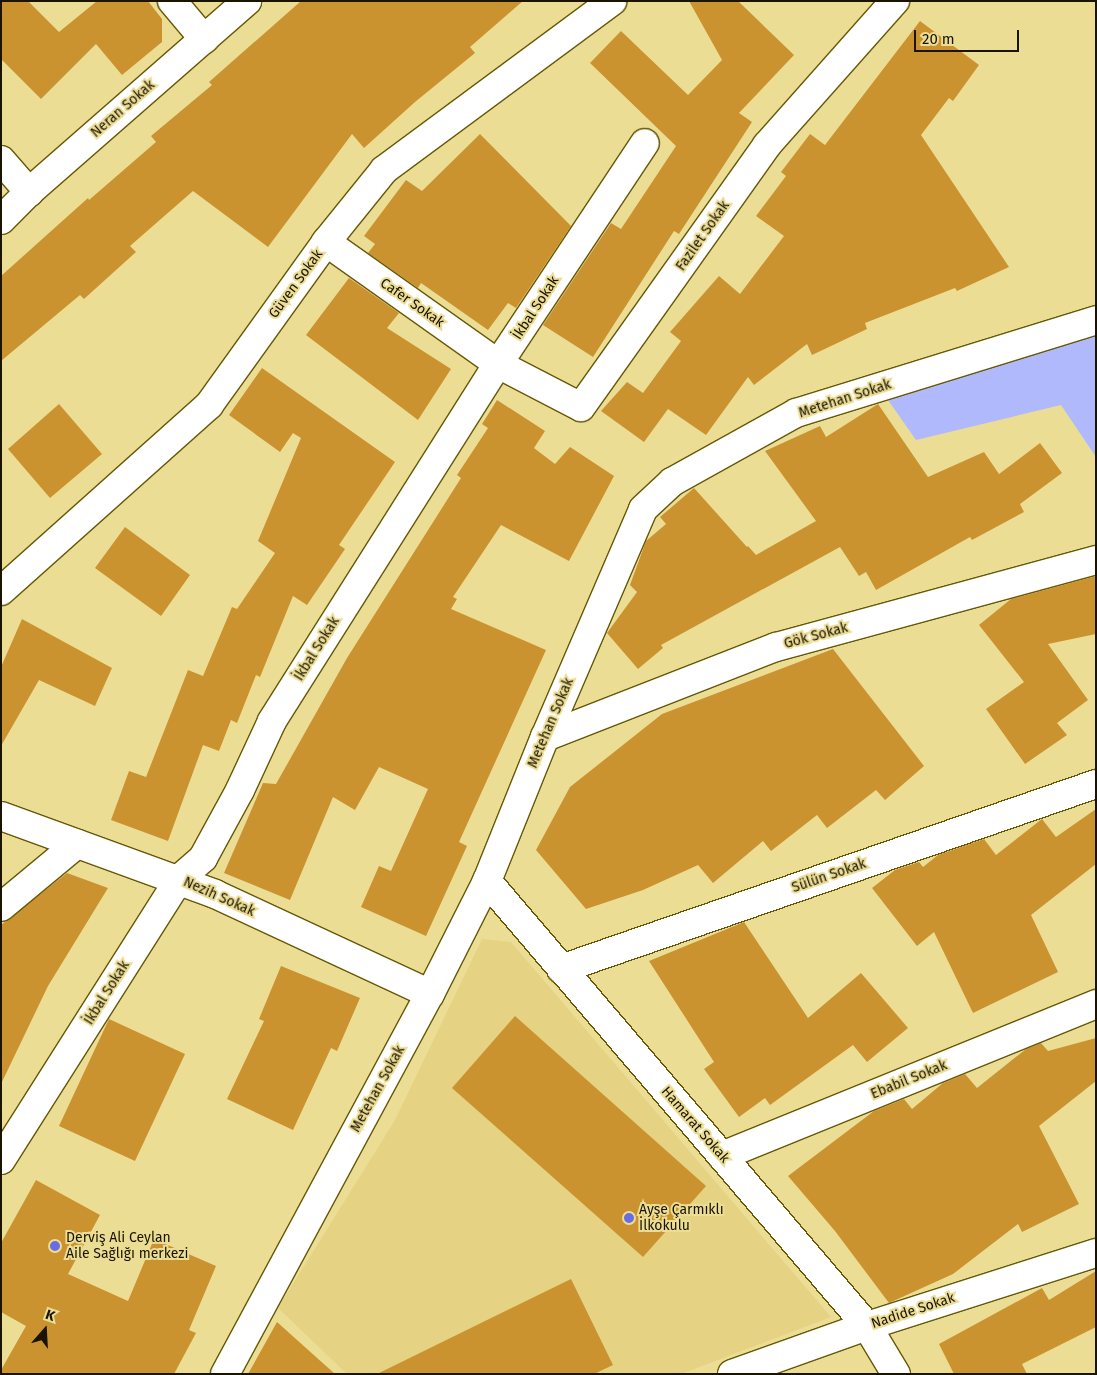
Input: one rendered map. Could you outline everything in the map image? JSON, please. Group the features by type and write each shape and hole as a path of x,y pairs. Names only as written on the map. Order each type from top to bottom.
{"street":[{"path":"172,1 204,39"},
{"name":"Neran Sokak","path":"1,220 29,192 247,1"},
{"name":"Güven Sokak","path":"4,584 208,405 326,242 384,170 612,1"},
{"name":"Fazilet Sokak","path":"498,364 581,407 767,145 895,1"},
{"name":"İkbal Sokak","path":"1,1160 179,879 203,858 240,790 272,721 498,364 645,143"},
{"path":"1,160 29,192"},
{"name":"Cafer Sokak","path":"326,242 498,364"},
{"name":"Metehan Sokak","path":"225,1374 430,994 487,881 545,737 643,509 672,482 796,413 1096,320"},
{"name":"Gök Sokak","path":"545,737 776,647 1096,560"},
{"name":"Sülün Sokak","path":"561,969 1096,784"},
{"name":"Nezih Sokak","path":"1,816 179,879 430,994"},
{"path":"1,907 77,844"},
{"name":"Hamarat Sokak","path":"487,881 867,1326 896,1374"},
{"name":"Ebabil Sokak","path":"722,1156 1096,1004"},
{"name":"Nadide Sokak","path":"732,1374 867,1326 1096,1254"}],"shaded area":[{"path":"1096,323 1096,457 1061,405 916,440 888,400"},
{"path":"482,939 511,942 831,1317 681,1374 347,1374 278,1308 395,1120"}],"building":[{"path":"1,1 28,1 59,32 97,1 148,1 162,19 162,42 122,75 96,44 41,99 1,59"},
{"path":"301,1 523,1 470,47 475,53 415,102 364,148 352,134 268,247 193,191 130,246 136,252 84,299 80,295 1,361 1,276 88,198 89,200 156,142 151,136 212,85 209,82"},
{"path":"689,1 738,1 794,55 739,113 752,122 679,234 674,231 593,357 543,325 611,223 621,229 676,146 590,63 621,31 688,95 722,60"},
{"path":"920,21 979,65 953,101 949,98 921,135 1009,267 957,291 955,288 865,323 867,329 812,355 807,344 754,385 748,377 706,435 668,409 644,442 601,411 627,382 643,393 681,341 670,332 719,276 740,294 784,236 756,216 786,176 781,172 810,134 825,145"},
{"path":"480,134 571,226 516,308 508,303 488,330 421,283 418,288 368,253 375,244 364,236 406,180 422,191"},
{"path":"349,278 399,313 387,328 451,369 418,420 306,335"},
{"path":"262,368 395,462 339,545 345,549 307,605 293,596 260,677 256,675 237,723 231,720 219,751 203,745 168,841 111,820 129,771 146,777 188,670 203,676 232,607 237,609 275,553 258,541 301,438 293,433 280,452 229,415"},
{"path":"497,400 545,431 534,448 555,464 570,447 614,476 569,561 501,525 453,597 457,599 451,609 546,650 459,842 467,846 426,936 361,907 379,866 391,871 428,789 379,767 355,810 333,797 290,900 224,873 263,783 276,784 347,658 461,478 457,475 488,428 482,424"},
{"path":"59,404 102,454 50,498 8,449"},
{"path":"878,404 928,477 984,452 999,474 1040,443 1062,473 1020,504 1024,512 972,540 970,537 876,590 866,572 859,576 840,547 661,645 663,648 638,669 607,633 637,592 630,585 646,541 666,524 660,517 694,488 756,555 816,521 765,451 820,426 826,437"},
{"path":"125,527 190,575 161,616 95,568"},
{"path":"1096,576 1096,634 1048,644 1088,700 1057,723 1067,735 1025,764 986,709 1024,682 979,625 1011,599"},
{"path":"22,619 112,668 95,706 39,680 1,746 1,667"},
{"path":"833,649 924,766 885,800 876,790 827,828 817,815 771,851 763,841 713,883 698,865 643,890 586,909 536,850 570,787 662,714"},
{"path":"1096,809 1096,864 1031,915 1058,972 973,1013 934,932 917,946 872,888 895,870 919,862 923,867 938,855 984,839 996,855 1042,819 1056,837"},
{"path":"67,873 108,888 48,986 1,1084 1,925"},
{"path":"744,922 808,1018 861,973 908,1028 867,1062 853,1045 770,1105 765,1098 739,1117 704,1069 714,1062 649,961"},
{"path":"281,966 360,998 337,1051 331,1048 293,1130 227,1099 264,1021 259,1019"},
{"path":"515,1016 706,1186 643,1257 452,1088"},
{"path":"109,1019 185,1054 135,1161 59,1126"},
{"path":"1096,1038 1096,1081 1039,1126 1079,1204 1022,1232 1018,1224 953,1274 889,1303 835,1231 788,1176 874,1111 904,1099 912,1109 943,1083 965,1074 977,1088 1026,1049 1041,1043 1048,1051"},
{"path":"36,1180 100,1215 68,1274 128,1301 154,1239 216,1266 189,1330 196,1333 174,1374 1,1374 1,1370 26,1326 1,1312 1,1243"},
{"path":"1096,1271 1096,1327 1022,1364 1027,1374 954,1374 939,1344 1042,1288 1049,1300"},
{"path":"571,1279 613,1365 594,1374 377,1374"},
{"path":"277,1322 335,1374 248,1374"}],"place":[{"name":"Ayşe Çarmıklı İlkokulu","path":"629,1218"},
{"name":"Derviş Ali Ceylan Aile Sağlığı merkezi","path":"55,1246"}]}
